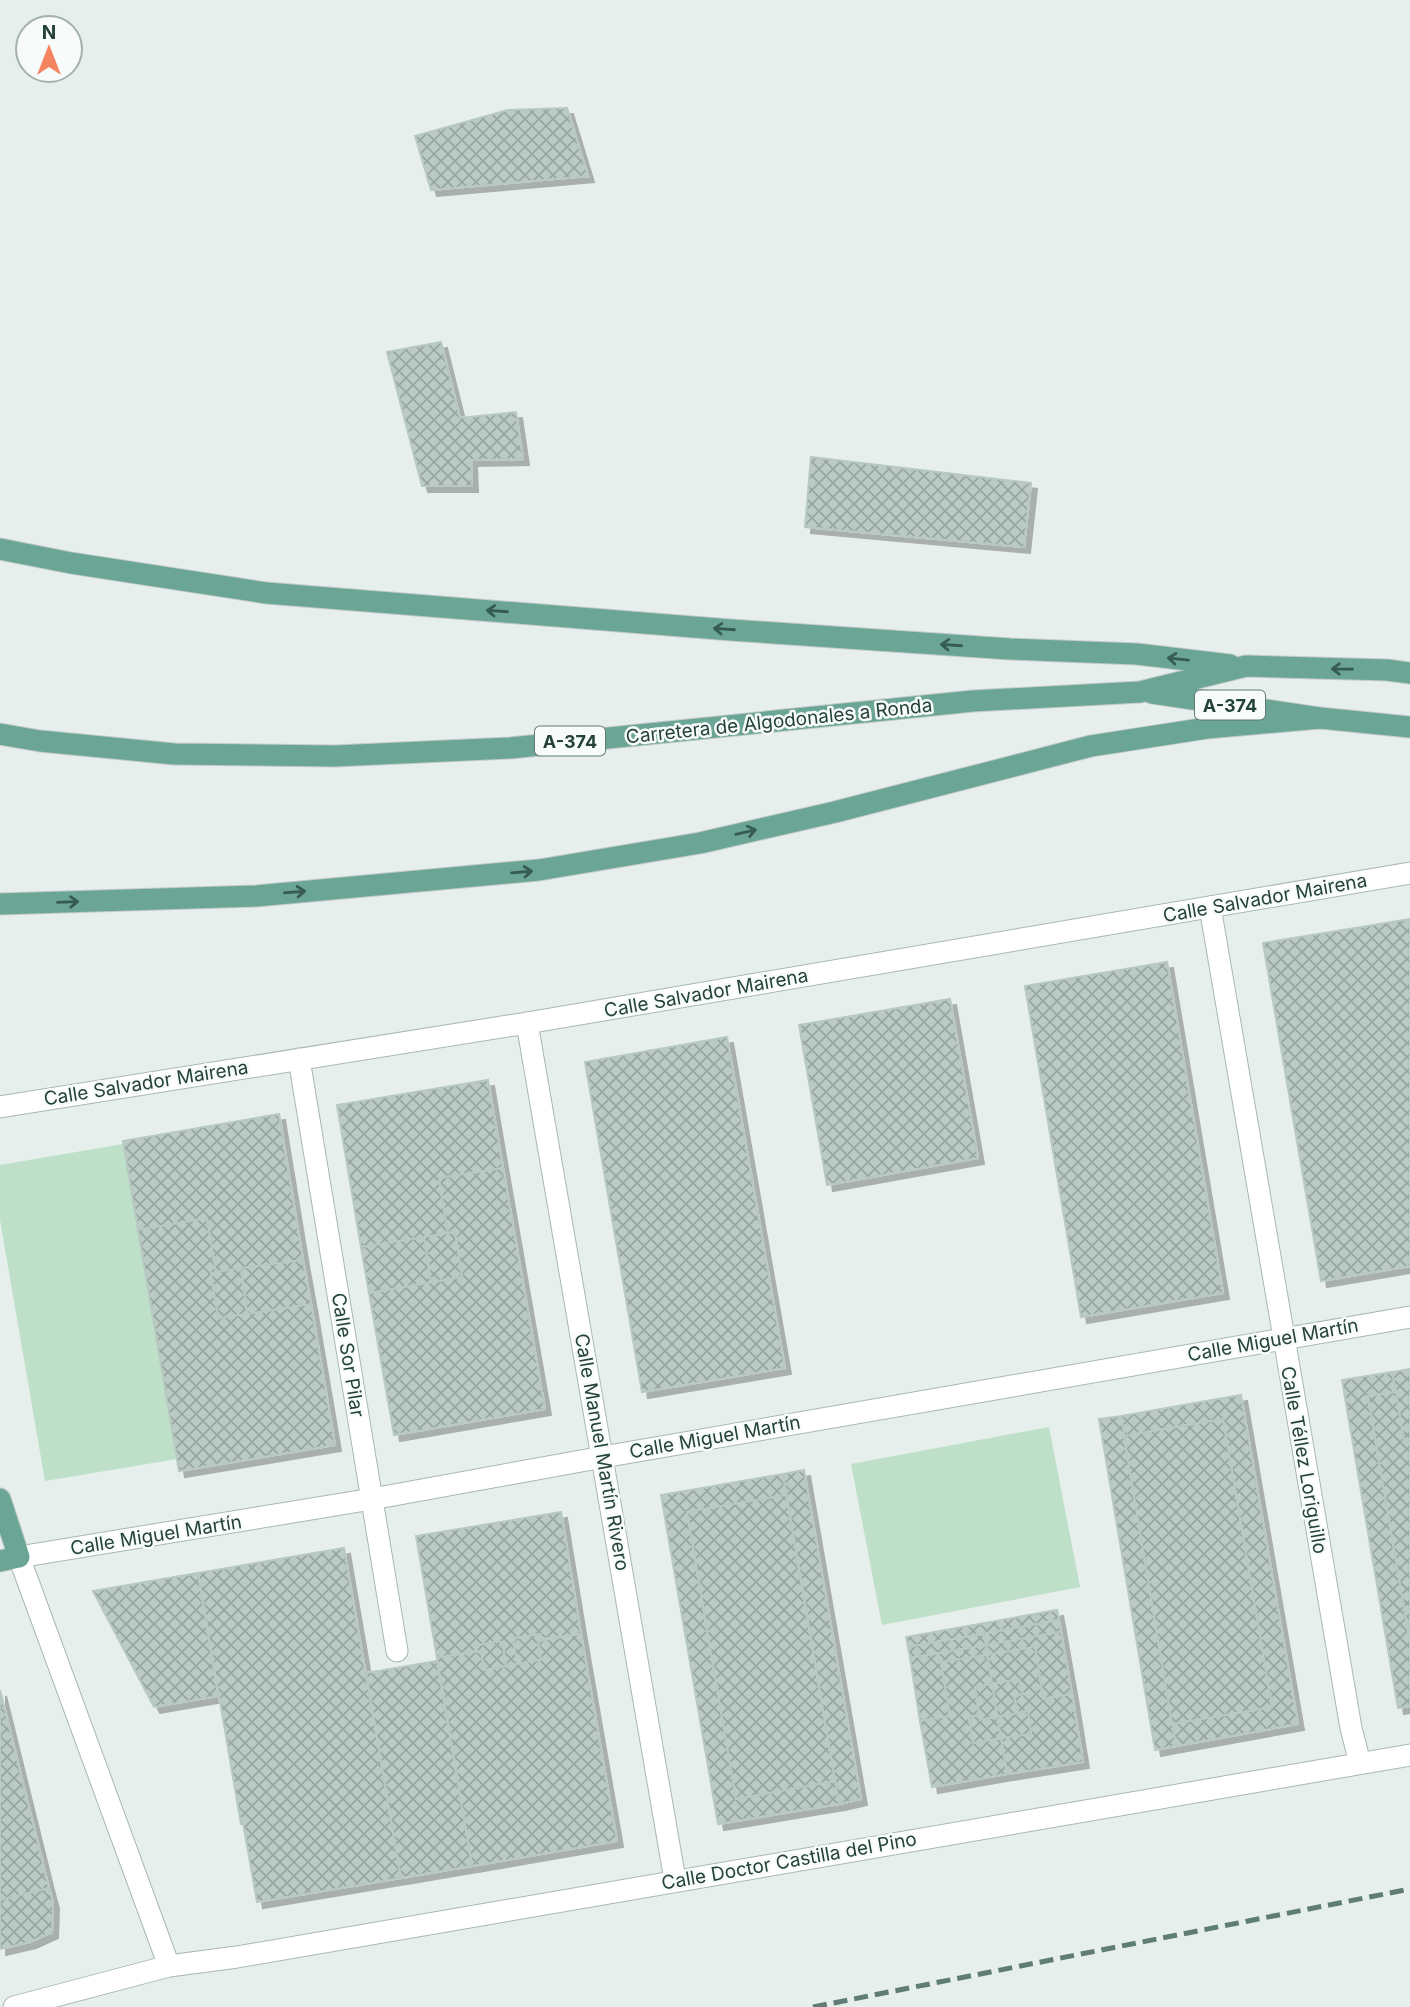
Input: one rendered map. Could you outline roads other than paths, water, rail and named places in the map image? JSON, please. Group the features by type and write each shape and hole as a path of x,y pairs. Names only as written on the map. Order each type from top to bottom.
{"main road":[{"path":"0,549 266,593 771,633 1010,649 1137,654 1245,666"},
{"name":"Carretera de Algodonales a Ronda","path":"0,734 40,741 174,754 335,757 510,748 973,701 1140,692 1245,666 1410,673"},
{"name":"Carretera de Algodonales a Ronda","path":"1140,692 1320,718 1410,727"},
{"path":"0,904 256,896 539,870 700,843 835,812 1091,746 1207,728 1320,718"},
{"path":"0,1500 10,1559"}],"street":[{"name":"Calle Salvador Mairena","path":"0,1107 527,1023 1410,873"},
{"name":"Calle Téllez Loriguillo","path":"1210,907 1351,1728 1360,1763"},
{"name":"Calle Manuel Martín Rivero","path":"527,1023 675,1880"},
{"name":"Calle Sor Pilar","path":"299,1059 397,1651"},
{"name":"Calle Miguel Martín","path":"10,1559 372,1499 1410,1317"},
{"path":"10,1559 169,1966"},
{"name":"Calle Doctor Castilla del Pino","path":"14,2007 169,1966 1410,1755"}],"railway":[{"path":"813,2007 1410,1889"}]}
